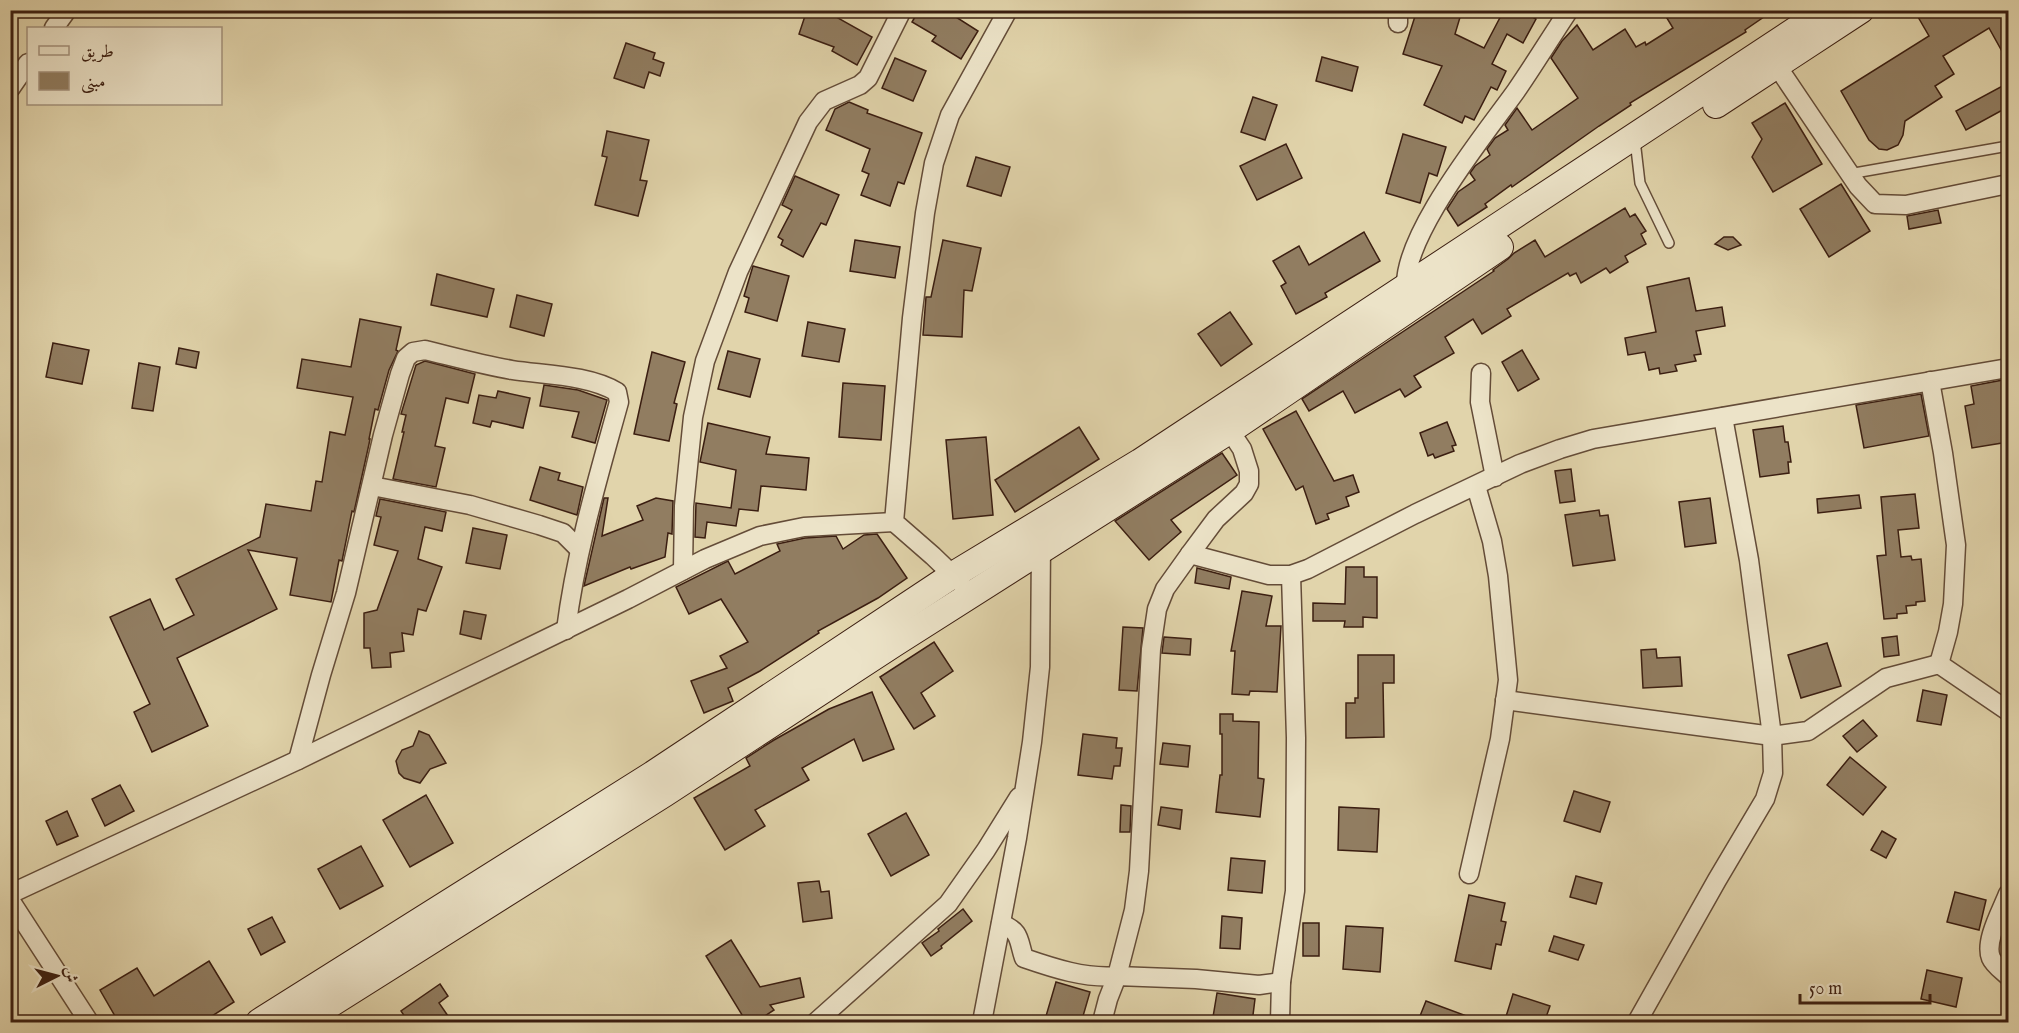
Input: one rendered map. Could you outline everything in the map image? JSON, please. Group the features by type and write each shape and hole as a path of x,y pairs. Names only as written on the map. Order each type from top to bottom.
{"main road":[{"path":"1772,58 1826,10"},
{"path":"812,682 972,595 1223,421 1408,297 1471,245 1635,148 1772,58 1861,10"},
{"path":"258,1023 510,877 659,784 812,682 953,575 1140,462 1223,421"},
{"path":"302,1023 510,877"}],"street":[{"path":"55,27 68,10"},
{"path":"683,570 684,507 693,417 705,361 738,272 808,122 824,101 860,85 868,78 902,10"},
{"path":"894,522 912,318 925,213 934,163 950,115 1008,10"},
{"path":"1408,297 1411,256 1430,215 1569,10"},
{"path":"1772,58 1849,174 1875,204 1906,205 2008,184"},
{"path":"10,90 27,64"},
{"path":"298,760 346,593 383,435 400,374 406,358 413,352 425,350 509,369 593,382 617,392 619,402 579,549 566,630"},
{"path":"1190,554 1259,572 1291,575 1520,464 1593,439 2008,368"},
{"path":"1481,373 1480,402 1495,477"},
{"path":"1930,381 1956,545 1953,604 1939,664"},
{"path":"1637,1023 1765,799 1773,773 1772,736 1749,561 1723,417"},
{"path":"1102,1023 1134,910 1139,871 1151,649 1157,609 1165,590 1190,554 1216,519 1244,494 1249,484 1250,471 1242,449 1223,421"},
{"path":"372,486 470,505 539,525 563,533 579,549"},
{"path":"1469,874 1496,759 1508,680 1498,576 1492,541 1476,486"},
{"path":"10,894 298,760 566,630 705,559 760,536 804,527 894,522 972,595"},
{"path":"982,1023 1032,742 1040,666 1040,523"},
{"path":"1280,1023 1281,982 1295,891 1296,738 1291,575"},
{"path":"1505,700 1772,736 1808,731 1886,678 1939,664 2008,711"},
{"path":"816,1023 948,904 987,850 1025,788"},
{"path":"2008,894 1989,946 1991,959 2008,976"},
{"path":"10,900 90,1023"},
{"path":"1001,924 1013,929 1019,938 1024,958 1091,976 1196,979 1259,985 1281,982"}],"lane":[{"path":"1849,174 2008,146"},
{"path":"1635,148 1640,183 1669,243"}],"building":[{"path":"807,10 838,10 836,17 872,37 857,65 832,51 834,47 799,34"},
{"path":"919,10 945,10 978,31 961,59 932,41 936,36 912,22"},
{"path":"1417,10 1450,10 1461,14 1455,34 1484,48 1504,10 1520,10 1536,19 1523,43 1507,34 1492,64 1506,71 1497,90 1491,87 1474,120 1465,116 1462,123 1424,105 1442,66 1403,54"},
{"path":"1662,10 1774,10 1745,30 1746,32 1630,103 1631,105 1512,187 1511,185 1485,204 1487,207 1458,226 1447,209 1458,192 1475,180 1470,173 1475,166 1490,155 1487,149 1495,138 1508,130 1505,125 1517,108 1532,130 1578,98 1551,58 1562,41 1577,25 1593,50 1625,29 1636,47 1645,42 1646,45 1673,28"},
{"path":"1914,10 2008,10 2008,62 1989,28 1943,56 1954,74 1935,86 1942,97 1905,121 1903,135 1898,145 1887,150 1879,149 1869,140 1841,91 1929,36"},
{"path":"626,43 655,53 653,59 664,63 660,76 649,72 644,88 614,78"},
{"path":"1322,57 1358,67 1352,91 1316,81"},
{"path":"895,58 926,71 913,101 882,88"},
{"path":"2008,83 2008,107 1966,130 1956,111"},
{"path":"1253,97 1277,105 1265,140 1241,132"},
{"path":"849,102 868,110 867,113 922,133 904,184 898,182 890,206 861,195 869,174 862,171 870,149 826,130 835,109"},
{"path":"1785,103 1822,164 1773,192 1752,157 1762,139 1752,123"},
{"path":"607,131 649,140 640,180 647,181 638,216 595,205 607,157 602,156"},
{"path":"1403,134 1446,147 1437,176 1429,173 1420,203 1386,193"},
{"path":"1286,144 1302,178 1257,200 1240,166"},
{"path":"976,157 1010,167 1001,196 967,186"},
{"path":"795,176 839,195 826,225 821,223 803,257 781,245 783,240 778,237 792,210 782,205"},
{"path":"1841,184 1870,231 1829,257 1800,209"},
{"path":"1625,208 1630,217 1635,214 1646,231 1641,234 1646,244 1625,256 1628,262 1610,273 1606,268 1581,283 1576,273 1570,276 1568,273 1507,309 1511,316 1482,334 1473,319 1445,337 1454,353 1414,376 1421,387 1405,397 1400,389 1355,413 1343,391 1309,411 1302,399 1494,271 1514,253 1535,240 1545,257"},
{"path":"1938,210 1941,223 1909,229 1907,216"},
{"path":"1364,232 1380,261 1325,293 1327,297 1296,314 1281,286 1286,283 1273,261 1299,246 1309,265"},
{"path":"1724,237 1733,237 1741,245 1728,250 1715,244"},
{"path":"855,240 900,247 895,278 850,271"},
{"path":"943,240 981,248 972,291 964,290 962,337 923,335 926,297 931,297"},
{"path":"753,266 789,276 777,321 745,312 749,298 744,296"},
{"path":"437,274 494,289 487,317 431,305"},
{"path":"1689,278 1696,311 1722,307 1725,326 1696,331 1701,354 1694,355 1696,361 1675,365 1677,371 1660,374 1659,368 1649,370 1645,352 1628,355 1625,338 1656,332 1647,287"},
{"path":"517,295 552,304 544,336 510,327"},
{"path":"1230,312 1252,344 1221,366 1198,334"},
{"path":"360,319 401,327 396,350 398,351 389,370 378,410 375,409 354,512 352,511 342,561 339,560 331,602 290,595 297,558 248,550 277,609 177,658 208,726 152,752 134,712 150,704 110,617 150,599 164,630 194,615 176,579 260,537 266,504 311,511 316,481 322,482 330,432 345,435 353,397 297,388 302,359 351,367"},
{"path":"808,322 845,329 839,362 802,356"},
{"path":"53,343 89,350 82,384 46,377"},
{"path":"179,348 199,352 196,368 176,364"},
{"path":"1522,350 1539,379 1518,391 1502,362"},
{"path":"728,351 760,359 750,397 718,389"},
{"path":"652,352 685,362 674,403 677,404 669,441 634,434"},
{"path":"425,361 475,374 468,403 446,398 435,446 445,448 436,487 393,479 404,432 402,432 406,415 401,414 416,365"},
{"path":"139,363 160,367 153,411 132,408"},
{"path":"2003,380 2006,399 2008,399 2008,442 1972,448 1965,406 1974,404 1971,386"},
{"path":"843,383 885,386 881,440 839,437"},
{"path":"544,385 578,390 607,400 595,443 572,437 579,412 540,406"},
{"path":"498,391 530,398 523,428 492,421 490,427 473,423 479,395 496,398"},
{"path":"1921,394 1929,436 1864,448 1856,405"},
{"path":"1296,411 1334,481 1353,475 1359,492 1346,497 1349,506 1327,514 1329,519 1316,524 1303,486 1296,490 1263,429"},
{"path":"1447,422 1456,445 1452,446 1454,451 1435,458 1433,454 1428,456 1420,433"},
{"path":"708,423 770,437 766,454 809,458 806,490 761,486 758,511 739,509 736,526 707,522 705,538 695,537 696,503 731,508 736,470 700,462"},
{"path":"1783,426 1791,462 1788,462 1789,473 1760,477 1753,430"},
{"path":"1079,427 1099,459 1015,512 995,480"},
{"path":"986,437 993,515 953,519 946,440"},
{"path":"1222,453 1237,475 1171,520 1181,532 1149,560 1115,521"},
{"path":"540,467 560,473 558,480 583,487 577,515 530,500"},
{"path":"1571,469 1575,501 1560,503 1555,471"},
{"path":"1915,494 1919,528 1898,530 1901,557 1911,556 1912,560 1921,559 1925,601 1906,606 1907,613 1897,614 1897,618 1884,619 1877,556 1886,555 1881,497"},
{"path":"1859,495 1861,508 1818,513 1817,499"},
{"path":"604,498 608,498 602,536 643,520 637,506 656,498 673,501 672,534 668,533 665,557 631,569 630,567 584,586"},
{"path":"1710,498 1716,543 1685,547 1679,502"},
{"path":"380,499 446,512 442,531 425,527 418,559 442,567 426,611 418,609 413,635 402,633 404,651 390,653 391,667 372,668 370,648 364,648 364,613 377,610 398,551 374,545 381,517 376,516"},
{"path":"1599,510 1600,516 1608,515 1615,560 1573,566 1565,515"},
{"path":"473,528 507,535 500,569 466,563"},
{"path":"877,534 907,578 878,598 818,631 819,633 760,671 728,688 733,701 704,713 691,681 727,668 720,656 748,642 721,599 689,614 676,587 728,561 735,574 780,551 777,544 805,538 836,536 843,549 864,535"},
{"path":"1346,567 1364,567 1364,577 1377,577 1377,618 1363,617 1363,627 1344,627 1345,621 1313,621 1313,603 1345,604"},
{"path":"1197,568 1231,577 1229,589 1195,583"},
{"path":"1242,591 1272,596 1266,626 1281,626 1277,692 1250,691 1249,695 1232,694 1235,651 1231,651"},
{"path":"464,611 486,615 481,639 460,634"},
{"path":"1123,627 1143,628 1137,691 1119,690"},
{"path":"1897,636 1899,655 1884,657 1882,638"},
{"path":"1164,637 1191,639 1190,655 1162,653"},
{"path":"934,642 953,671 921,693 935,716 914,729 880,677"},
{"path":"1827,643 1841,686 1801,698 1788,655"},
{"path":"1656,649 1657,658 1680,657 1682,686 1643,688 1641,650"},
{"path":"1358,655 1394,655 1394,683 1383,683 1384,737 1346,738 1346,703 1355,703 1355,698 1358,698"},
{"path":"1923,690 1947,695 1941,725 1917,721"},
{"path":"872,692 894,749 863,761 854,739 802,768 809,780 755,810 765,826 725,850 694,798 750,766 746,758 774,740 829,709"},
{"path":"1220,714 1233,714 1233,721 1259,722 1258,778 1264,779 1260,817 1216,812 1220,775 1222,775"},
{"path":"1863,720 1877,736 1857,752 1843,736"},
{"path":"419,731 429,735 446,763 430,769 420,783 404,778 399,773 396,761 402,750 413,746"},
{"path":"1083,734 1117,738 1116,748 1122,748 1120,766 1114,766 1112,779 1078,775"},
{"path":"1163,743 1190,746 1188,767 1160,764"},
{"path":"1850,757 1886,787 1863,815 1827,785"},
{"path":"120,785 134,811 105,826 92,799"},
{"path":"1574,791 1610,802 1600,832 1564,821"},
{"path":"426,795 453,843 410,867 383,820"},
{"path":"1121,805 1131,806 1130,832 1120,832"},
{"path":"1161,807 1182,810 1180,829 1158,825"},
{"path":"1339,807 1379,809 1377,852 1338,850"},
{"path":"67,811 78,836 57,845 46,821"},
{"path":"906,813 929,855 891,876 868,834"},
{"path":"1882,831 1896,839 1886,858 1871,850"},
{"path":"361,846 383,886 340,909 318,869"},
{"path":"1231,858 1265,861 1262,893 1228,890"},
{"path":"1576,876 1602,883 1596,904 1570,897"},
{"path":"819,881 821,892 829,891 832,918 803,922 798,883"},
{"path":"1955,892 1986,900 1979,930 1947,922"},
{"path":"1469,895 1505,903 1501,921 1506,922 1501,945 1496,944 1491,969 1455,961"},
{"path":"963,909 972,921 931,956 922,943"},
{"path":"1222,916 1242,918 1240,949 1220,948"},
{"path":"272,917 285,942 261,955 248,929"},
{"path":"1303,923 1319,923 1319,956 1303,956"},
{"path":"1346,926 1383,928 1380,972 1343,969"},
{"path":"1554,936 1584,945 1578,960 1549,951"},
{"path":"731,940 760,987 800,978 804,997 770,1005 774,1010 754,1023 747,1023 706,956"},
{"path":"209,961 234,1002 201,1023 119,1023 100,990 137,968 154,996"},
{"path":"1927,970 1962,978 1956,1007 1921,999"},
{"path":"1056,982 1090,992 1081,1023 1044,1023"},
{"path":"440,984 448,996 439,1003 448,1016 440,1023 409,1023 401,1011"},
{"path":"1217,993 1255,999 1252,1023 1212,1023"},
{"path":"1513,994 1550,1006 1544,1023 1504,1023"},
{"path":"1426,1001 1480,1021 1480,1023 1439,1023 1420,1016"}]}
